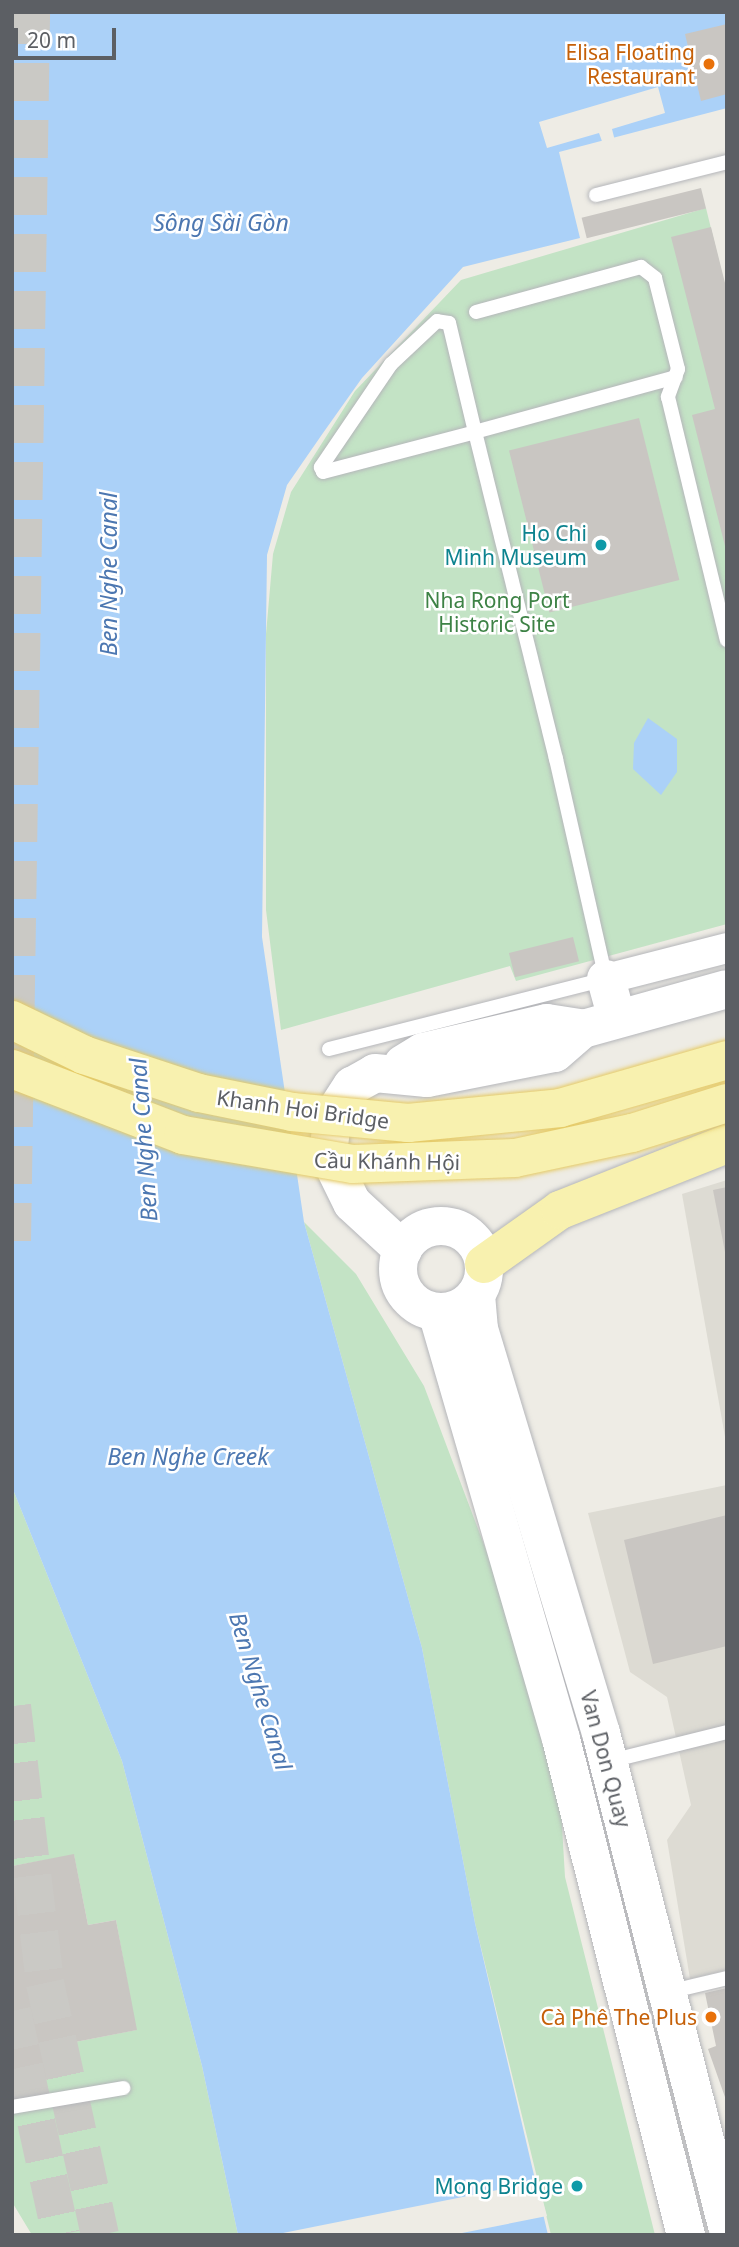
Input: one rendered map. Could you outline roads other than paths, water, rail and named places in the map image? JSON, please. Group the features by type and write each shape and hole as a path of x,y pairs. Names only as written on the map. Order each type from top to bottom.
{"main road":[{"path":"600,1024 606,979"},
{"path":"403,1250 352,1203 328,1154 333,1115 352,1086 393,1070 423,1052 547,1023 600,1024 727,989"},
{"name":"Khanh Hoi Bridge","path":"12,1020 84,1055 199,1093 292,1112 408,1123 560,1108 727,1060"},
{"name":"Cầu Khánh Hội","path":"12,1069 183,1135 353,1164 515,1158 632,1133 727,1103"},
{"path":"480,1280 477,1244 452,1227 432,1226 403,1250 400,1281 407,1294 437,1312 465,1305 480,1280 559,1210 727,1144"},
{"name":"Van Don Quay","path":"480,1280 479,1329 608,1762 666,1993 715,2124 727,2226"},
{"name":"Van Don Quay","path":"437,1312 561,1739 682,2217"},
{"path":"662,2138 715,2124"},
{"path":"682,2217 721,2186"}],"street":[{"path":"606,979 727,948"}],"lane":[{"path":"596,195 727,162"},
{"path":"476,312 640,267 655,278 676,377 668,397 727,640"},
{"path":"328,1049 606,979 475,432 449,323 439,320 363,397 321,471 475,432 676,377"},
{"path":"608,1762 727,1732"},
{"path":"666,1993 727,1978"},
{"path":"12,2107 123,2088"}],"water":[{"name":"Ben Nghe Creek","path":"12,12 727,12 727,108 559,152 580,238 463,267 362,378 287,485 267,555 262,937 304,1222 422,1648 475,1923 548,2235 238,2235 202,2066 122,1761 12,1487"},
{"path":"648,718 677,739 677,772 661,795 633,769 634,743"}],"tunnel":[{"path":"12,1241 31,12"},
{"path":"12,1706 45,1983 100,2235"},
{"path":"12,2011 61,2235"}],"place":[{"name":"Elisa Floating Restaurant","path":"709,64"},
{"name":"Ho Chi Minh Museum","path":"601,545"},
{"name":"Cà Phê The Plus","path":"711,2017"},
{"name":"Mong Bridge","path":"577,2186"}],"water label":[{"name":"Sông Sài Gòn","path":"221,222"},
{"name":"Ben Nghe Canal","path":"108,574"},
{"name":"Ben Nghe Canal","path":"143,1140"},
{"name":"Ben Nghe Canal","path":"261,1691"}],"park label":[{"name":"Nha Rong Port Historic Site","path":"497,612"}]}
